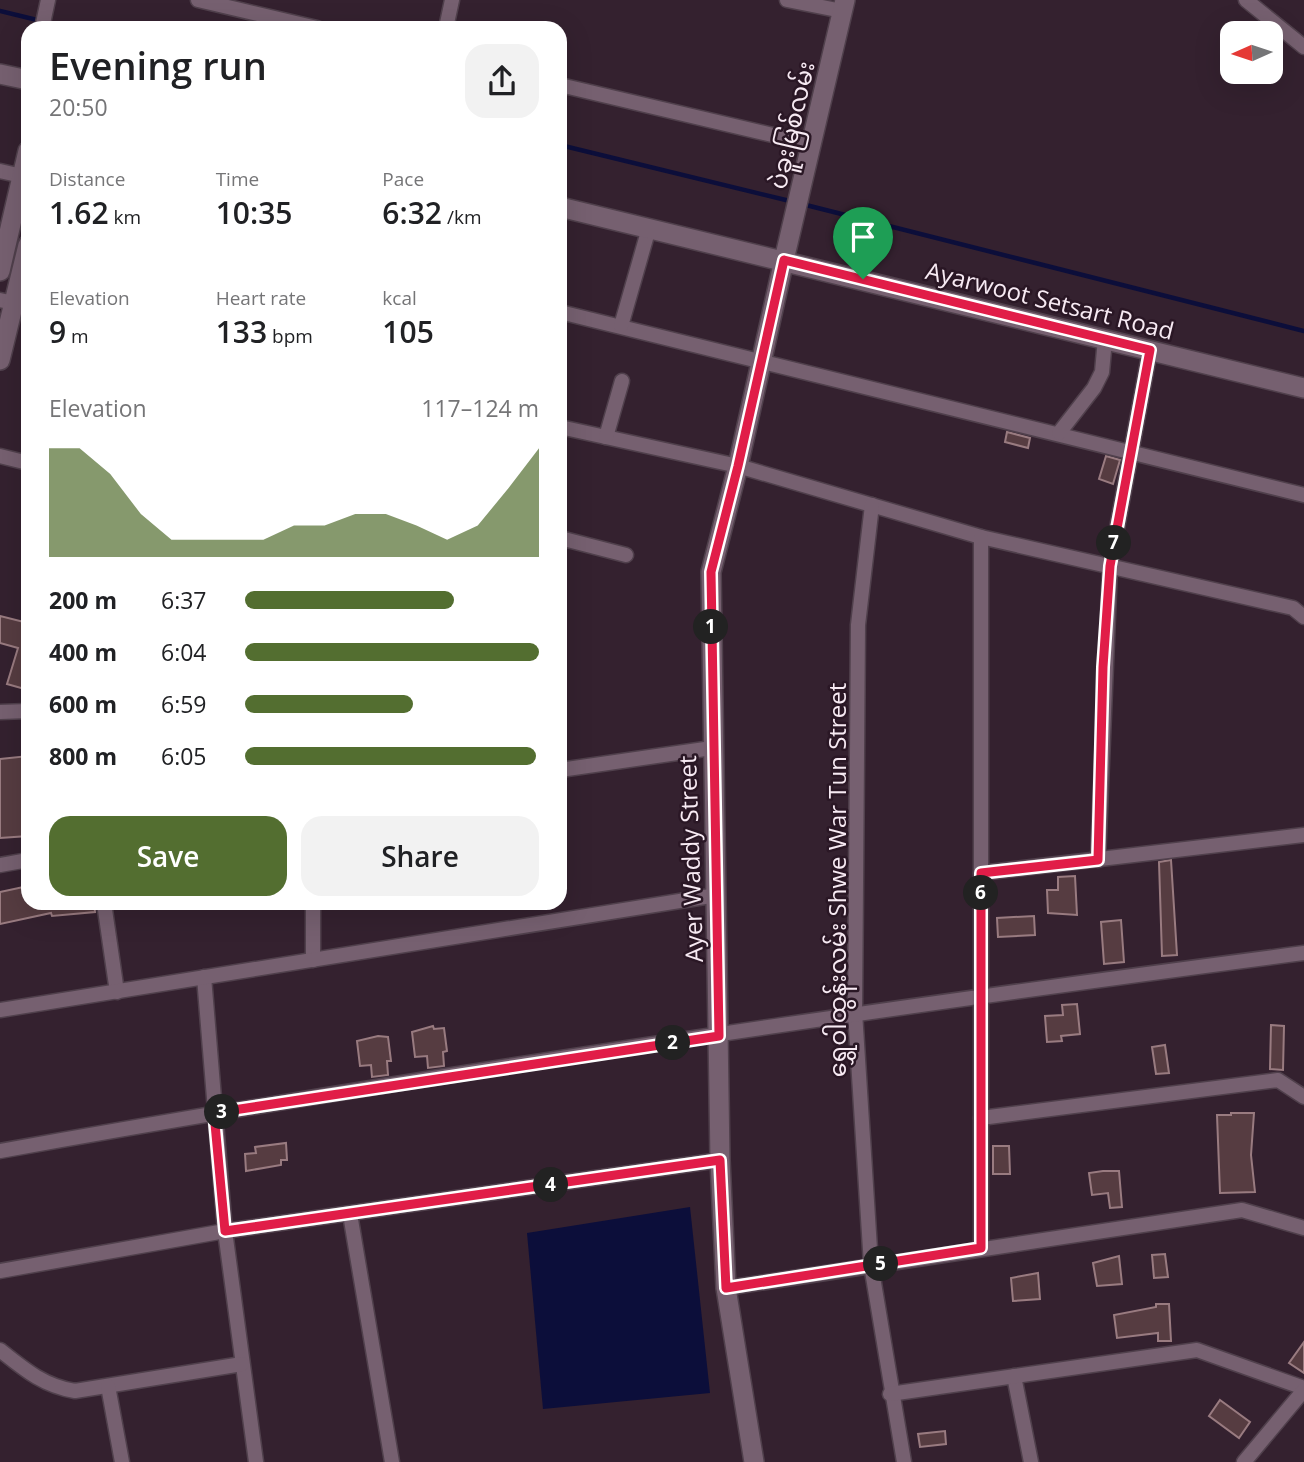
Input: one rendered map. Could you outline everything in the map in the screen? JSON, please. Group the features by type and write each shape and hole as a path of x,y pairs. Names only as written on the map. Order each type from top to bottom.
{"street":[{"path":"198,0 287,21"},
{"path":"448,21 452,0"},
{"path":"787,0 843,6"},
{"path":"1246,0 1304,47"},
{"name":"ပဲခူးမြစ်လမ်း","path":"784,260 843,6"},
{"path":"0,74 21,78"},
{"path":"567,87 811,144"},
{"path":"0,171 21,176"},
{"path":"0,271 21,180"},
{"name":"Ayarwoot Setsart Road","path":"567,209 1304,388"},
{"path":"621,326 649,228"},
{"name":"Ayer Waddy Street","path":"754,1462 726,1288 720,1160 711,572 738,466 784,260"},
{"path":"0,360 21,274"},
{"path":"567,314 1304,495"},
{"path":"1059,433 1094,388 1102,372 1105,339"},
{"path":"1098,860 1103,667 1110,566 1150,350"},
{"path":"606,437 622,381"},
{"path":"567,428 738,466 981,537 1293,608 1304,617"},
{"path":"0,456 21,461"},
{"name":"ရွှေဝါထွန်းလမ်း Shwe War Tun Street","path":"872,505 858,625 855,1012 871,1265 890,1394 904,1462"},
{"path":"981,537 981,1248"},
{"path":"567,540 626,555"},
{"path":"0,712 21,712"},
{"path":"567,769 712,748"},
{"path":"981,873 1304,835"},
{"path":"0,865 21,861"},
{"path":"0,1010 717,895"},
{"path":"105,910 117,992"},
{"path":"313,910 313,960"},
{"path":"0,1152 214,1113 719,1036 855,1012 1304,953"},
{"path":"204,977 225,1231 256,1462"},
{"path":"981,1118 1278,1080 1304,1097"},
{"path":"0,1271 225,1231 720,1160"},
{"path":"726,1288 1242,1210 1304,1228"},
{"path":"351,1214 392,1462"},
{"path":"0,1350 36,1379 54,1388 75,1391 242,1364"},
{"path":"890,1394 1197,1350 1304,1389 1244,1462"},
{"path":"1014,1376 1031,1462"},
{"path":"108,1386 122,1462"}],"shaded area":[{"path":"690,1207 710,1393 543,1409 527,1233"}],"building":[{"path":"1007,432 1030,438 1028,448 1005,442"},
{"path":"1106,456 1120,460 1113,484 1099,479"},
{"path":"0,616 21,621 21,688 7,684 18,648 0,643"},
{"path":"21,757 21,836 0,838 0,759"},
{"path":"1171,860 1177,955 1162,956 1159,862"},
{"path":"1075,876 1077,915 1048,913 1047,890 1058,890 1058,877"},
{"path":"21,888 21,910 95,912 52,916 51,913 0,924 0,892"},
{"path":"1034,916 1035,935 998,937 997,918"},
{"path":"1121,920 1124,962 1104,964 1101,922"},
{"path":"1077,1004 1080,1034 1061,1036 1062,1041 1047,1042 1045,1016 1063,1015 1062,1005"},
{"path":"1271,1025 1284,1026 1283,1070 1270,1069"},
{"path":"433,1026 434,1029 444,1028 447,1051 443,1052 444,1066 428,1068 427,1056 415,1057 412,1032"},
{"path":"378,1036 388,1037 391,1061 387,1061 388,1075 372,1077 371,1065 360,1066 357,1041"},
{"path":"1165,1045 1169,1073 1156,1074 1152,1047"},
{"path":"1254,1113 1251,1155 1255,1192 1220,1193 1217,1115"},
{"path":"286,1143 287,1160 281,1160 281,1165 246,1171 245,1154 256,1153 255,1147"},
{"path":"993,1146 1009,1146 1010,1174 993,1174"},
{"path":"1119,1171 1122,1207 1110,1208 1108,1193 1092,1195 1089,1173"},
{"path":"1165,1254 1168,1277 1154,1278 1152,1255"},
{"path":"1119,1256 1122,1284 1097,1286 1093,1263"},
{"path":"1038,1273 1040,1299 1013,1301 1011,1278"},
{"path":"1156,1304 1169,1304 1171,1341 1158,1341 1158,1333 1117,1338 1114,1315 1156,1307"},
{"path":"1304,1342 1304,1373 1289,1363"},
{"path":"1220,1400 1250,1422 1239,1438 1209,1416"},
{"path":"945,1431 946,1444 920,1447 918,1434"}],"waterway":[{"path":"0,11 41,21"},
{"path":"567,147 794,202"},
{"path":"802,204 1304,331"}],"route":[{"path":"784,260 863,279 1150,350 1110,566 1103,667 1098,860 981,873 981,1248 726,1288 720,1160 225,1231 214,1113 719,1036 711,572 738,466 784,260"}]}
